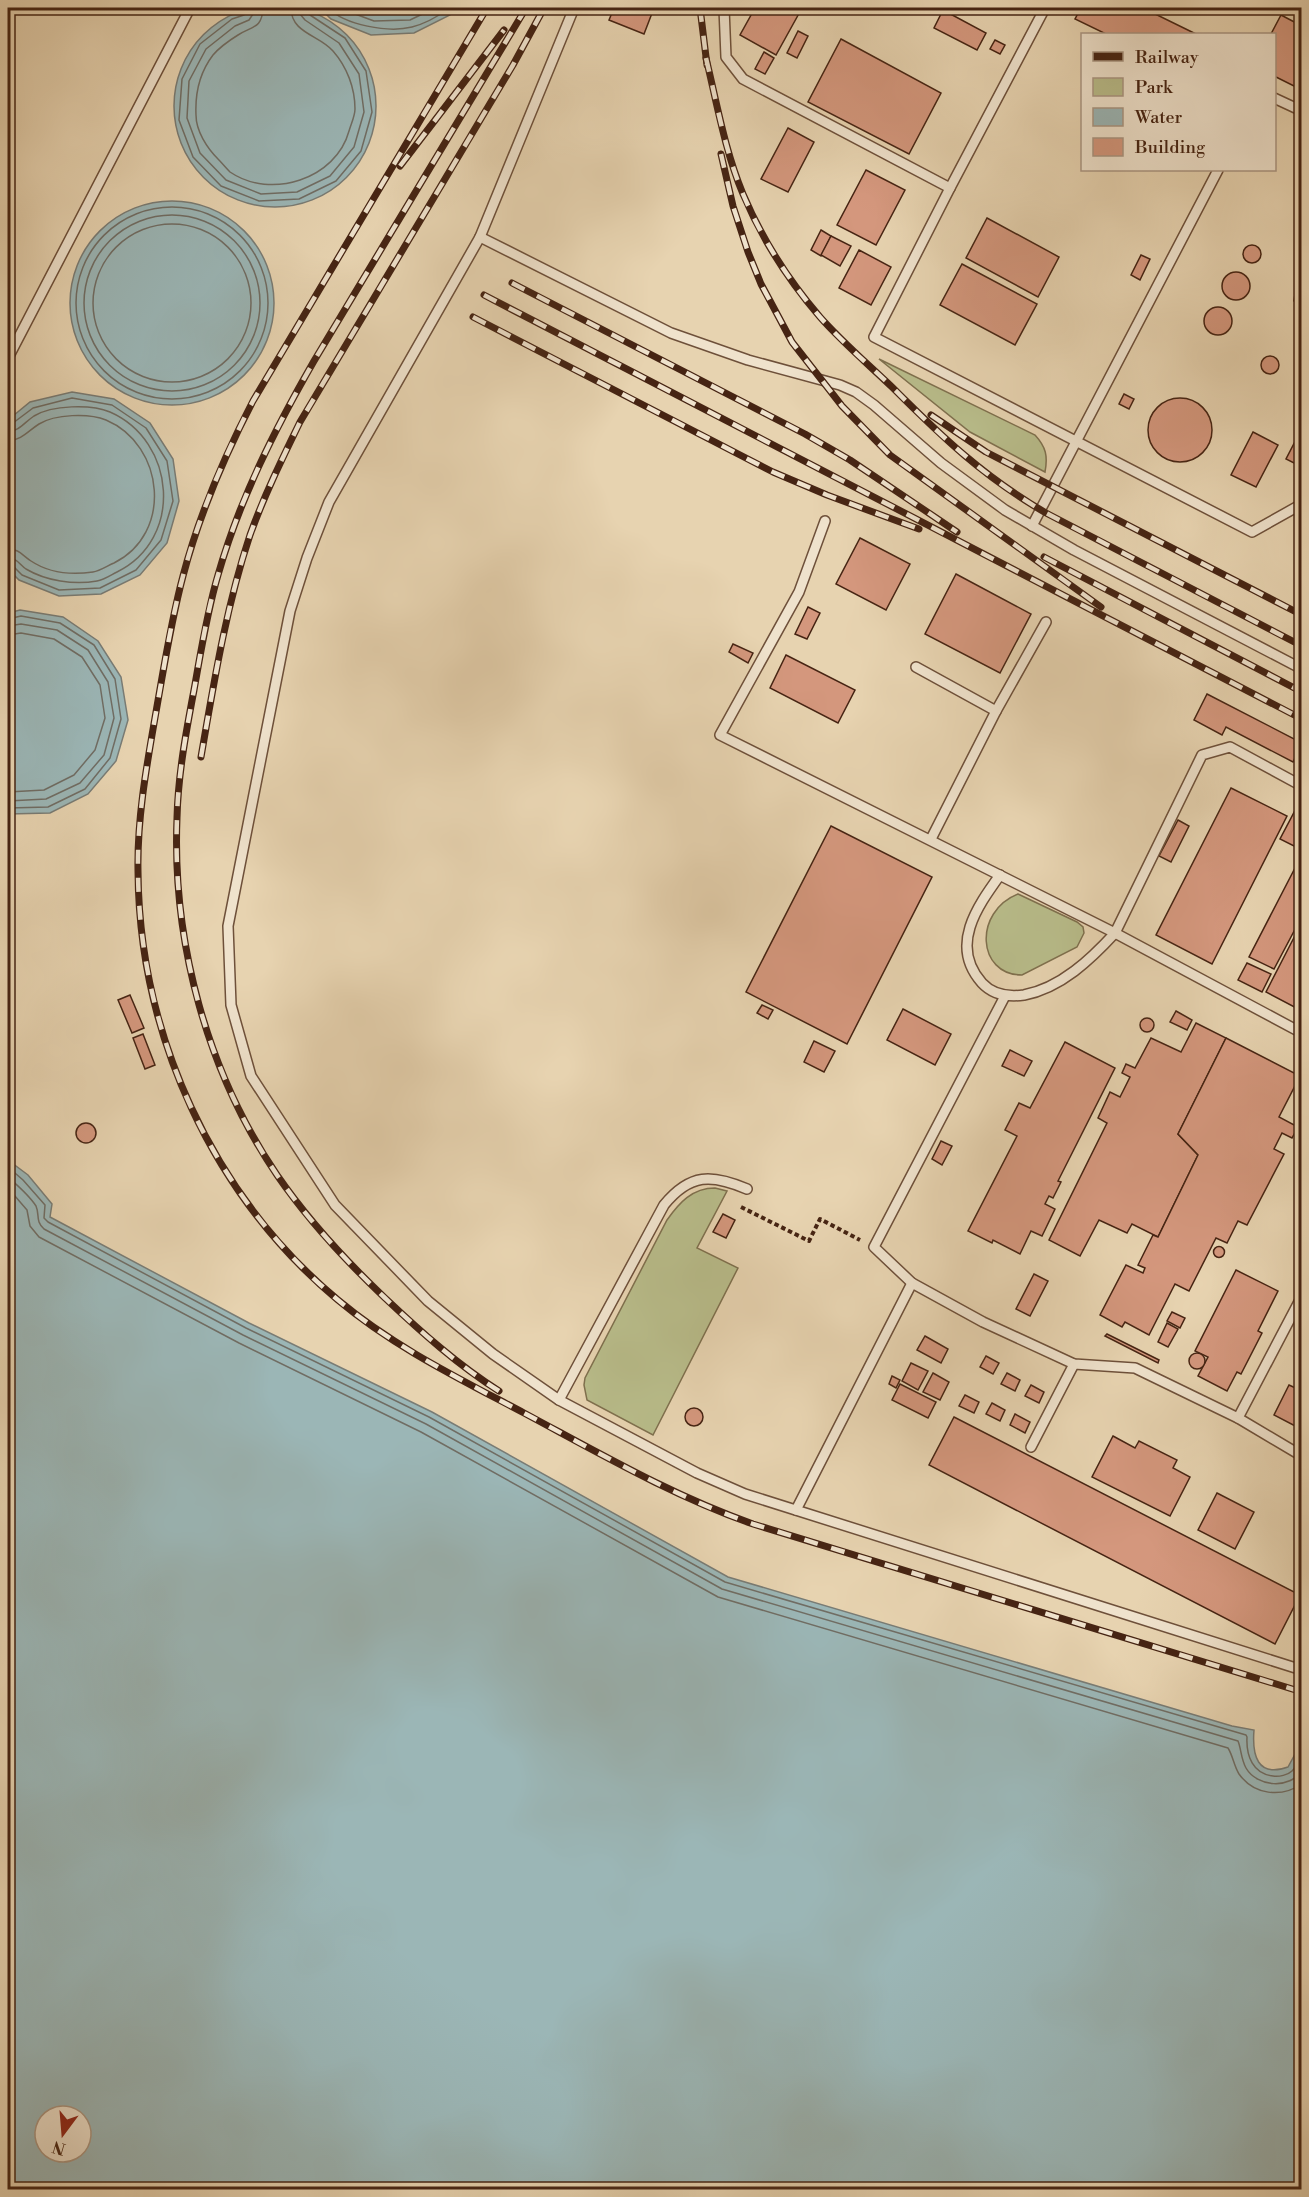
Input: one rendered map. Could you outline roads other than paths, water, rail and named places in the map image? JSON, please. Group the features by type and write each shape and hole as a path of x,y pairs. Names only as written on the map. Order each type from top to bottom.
{"lane":[{"path":"8,358 11,343 190,8"},
{"path":"574,8 480,237 329,502 303,569 290,611 228,926 231,1005 251,1076 335,1204 428,1301 493,1354 559,1400 696,1473 745,1494 1302,1670"},
{"path":"724,8 726,57 743,79 950,188"},
{"path":"1045,8 874,337 1252,532 1302,504"},
{"path":"1276,98 1302,111"},
{"path":"1032,526 1217,171"},
{"path":"480,237 671,333 748,360 840,385 856,392 979,493 1032,526 1302,669"},
{"path":"825,521 799,592 720,735 1115,933 1302,1033"},
{"path":"931,839 996,711 1046,622"},
{"path":"916,667 996,711"},
{"path":"1000,875 977,908 969,931 967,955 974,974 988,989 1005,996 1033,992 1061,980 1094,955 1115,933 1202,754 1230,747 1302,786"},
{"path":"1005,996 874,1247 912,1283 983,1322 1074,1364 1135,1368 1238,1418 1302,1456"},
{"path":"559,1400 664,1205 672,1195 703,1178 727,1180 747,1189"},
{"path":"796,1510 912,1283"},
{"path":"1238,1418 1302,1296"},
{"path":"1030,1447 1074,1364"}],"water":[{"path":"285,5 314,12 347,34 369,67 375,86 375,126 369,145 347,178 314,200 295,206 265,207 236,200 203,178 181,145 175,126 174,96 181,67 203,34 236,12 255,6"},
{"path":"320,8 457,8 452,14 414,33 371,35 331,19"},
{"path":"172,201 192,203 220,213 237,224 251,238 266,264 272,283 274,303 272,323 262,351 251,368 237,382 211,397 192,403 172,405 152,403 124,393 107,382 93,368 78,342 72,323 70,303 72,283 82,255 93,238 107,224 133,209 152,203"},
{"path":"72,392 114,399 150,423 173,459 179,501 167,543 140,575 101,594 59,596 19,580 8,569 8,420 30,402"},
{"path":"20,610 63,617 98,641 121,677 128,720 116,761 88,794 50,813 8,814 8,613"},
{"path":"8,1160 28,1175 52,1204 50,1217 249,1323 432,1412 728,1577 1232,1726 1254,1730 1256,1756 1263,1767 1269,1769 1278,1770 1288,1767 1301,1745 1301,2189 8,2189"}],"railway":[{"path":"487,8 253,401 213,487 183,576 168,644 146,771 139,831 138,871 142,932 152,992 168,1051 191,1107 220,1161 254,1212 293,1258 338,1300 382,1333 428,1361 608,1458 665,1487 753,1524 1302,1692"},
{"path":"499,1391 440,1348 356,1269 301,1208 252,1135 213,1049 188,958 177,865 177,818 183,754 207,617 227,546 248,491 272,438 314,361 526,8"},
{"path":"201,757 221,645 234,590 261,506 300,422 513,65 544,8"},
{"path":"700,8 707,65"},
{"path":"400,166 504,30"},
{"path":"706,58 731,161 750,211 787,274 837,335 946,439 1003,485 1046,513 1302,646"},
{"path":"721,154 733,206 761,284 792,342 842,406 890,455 1101,607"},
{"path":"512,283 805,434 850,460 957,532"},
{"path":"484,295 1302,719"},
{"path":"473,317 773,472 919,529"},
{"path":"931,415 986,452 1302,615"},
{"path":"1044,557 1302,692"}]}
